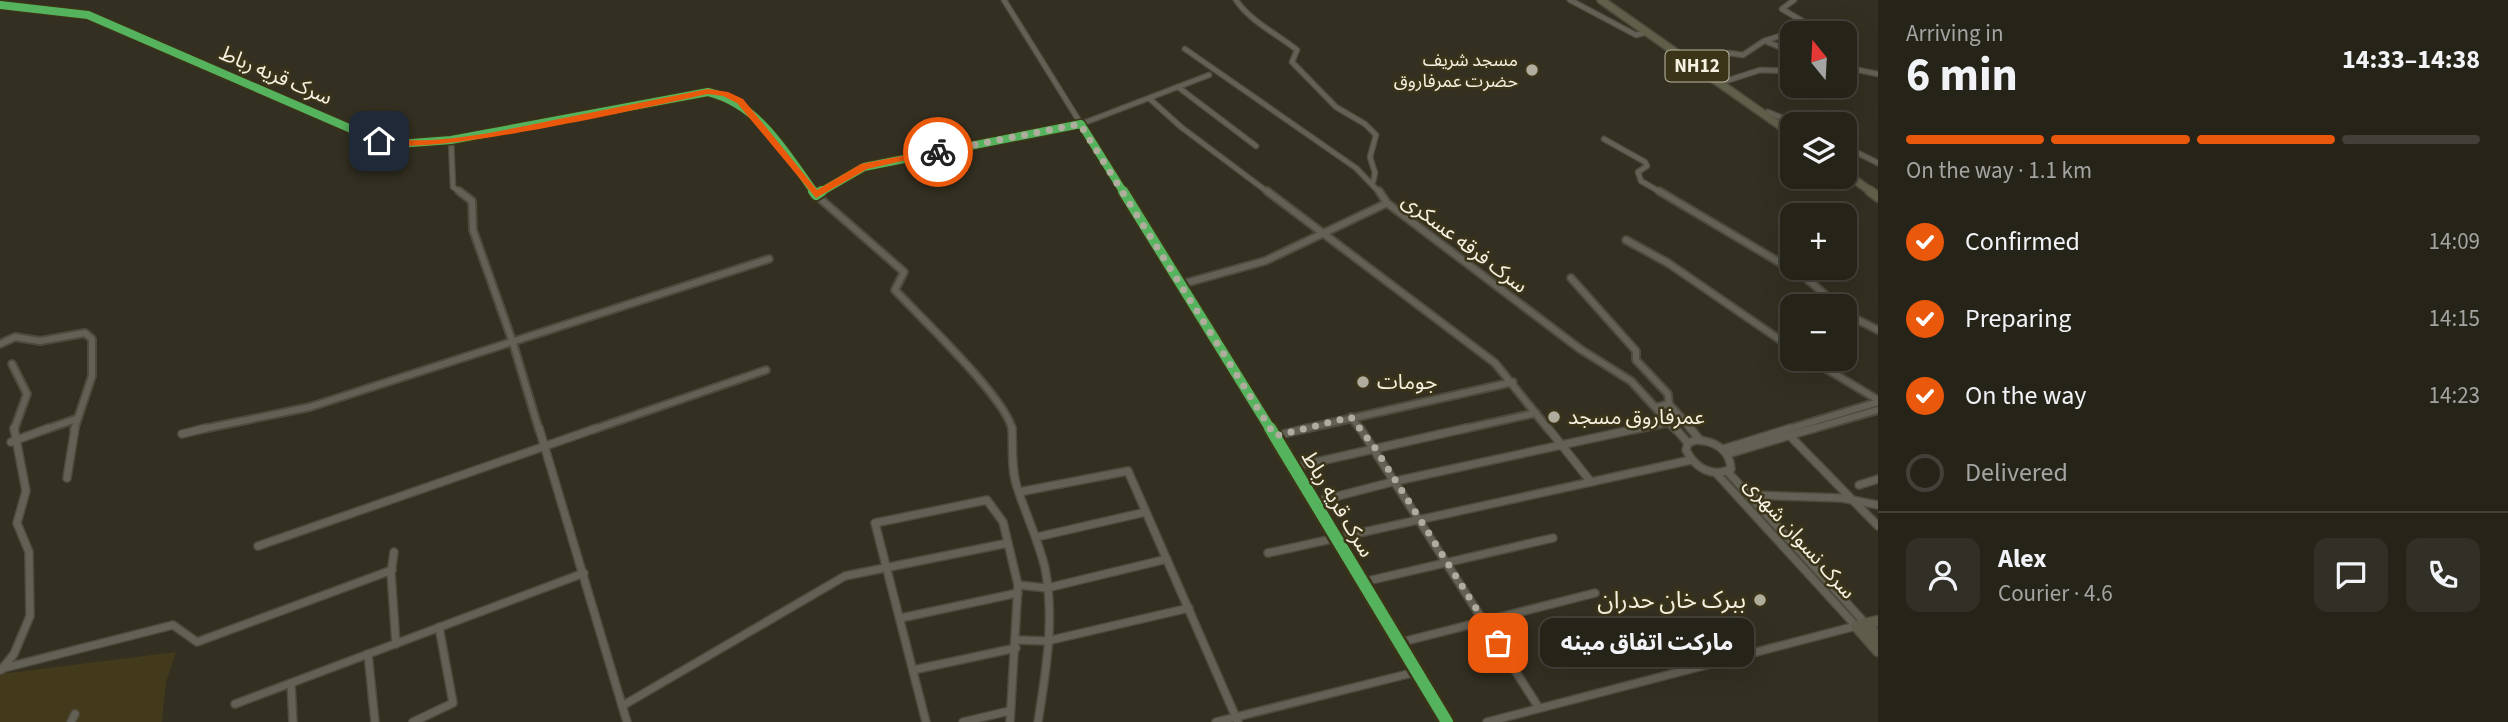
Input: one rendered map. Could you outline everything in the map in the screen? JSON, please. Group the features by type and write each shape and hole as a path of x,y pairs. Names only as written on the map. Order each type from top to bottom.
{"highway":[{"name":"NH12","path":"1601,0 1780,124"},
{"name":"NH12","path":"1608,0 1726,81 1780,122"},
{"path":"1857,180 1878,195"}],"main road":[{"path":"1861,625 1878,621"},
{"path":"1861,625 1878,637"},
{"path":"1861,625 1878,651"}],"street":[{"name":"سرک قریه رباط","path":"1004,0 1339,539 1447,722"},
{"path":"1236,0 1246,15 1267,26 1297,50 1292,62 1309,76 1319,92 1336,107 1365,124 1376,135 1370,157 1373,182"},
{"path":"1570,0 1636,35 1648,32"},
{"path":"1697,61 1729,53 1743,55 1764,41 1811,26 1782,9 1794,0"},
{"name":"سرک قریه رباط","path":"0,5 88,15 379,141 398,144 451,140 708,92 724,93 740,101 767,131 816,195 904,272 895,290 986,387 1011,422 1016,485 1019,492"},
{"path":"0,12 12,7"},
{"path":"1764,41 1780,47"},
{"name":"سرک فرقه عسکری","path":"1185,49 1373,182 1387,203 1580,349 1631,381 1688,443"},
{"path":"1726,81 1760,70 1780,71"},
{"path":"1857,70 1878,74"},
{"path":"816,195 864,167 1080,124 1209,75"},
{"path":"1178,87 1256,146"},
{"path":"1150,99 1495,363 1591,482"},
{"path":"1768,112 1780,117"},
{"path":"1604,139 1645,162 1647,166 1638,172 1642,181 1806,278 1824,294"},
{"path":"451,140 453,187 472,201 473,230 513,343 627,722"},
{"path":"1857,152 1878,163"},
{"path":"1182,284 1265,261 1387,203"},
{"path":"1626,240 1658,256 1725,305 1780,340"},
{"path":"182,434 294,408 310,407 769,259"},
{"path":"1571,278 1636,351 1636,360 1668,394 1669,404 1700,440 1726,452 1732,464 1728,472 1717,474 1704,470 1690,460 1686,450 1688,443 1700,440"},
{"path":"1857,320 1878,330"},
{"path":"0,344 15,337 40,341 85,333 92,339 92,376 76,419 67,478"},
{"path":"1,670 27,630 30,616 29,552 16,523 26,493 11,442 18,408 27,394 23,381 14,373 12,364"},
{"path":"258,546 766,370"},
{"path":"1829,371 1878,401"},
{"path":"1275,436 1513,382"},
{"path":"1726,452 1878,401"},
{"path":"1657,407 1669,404"},
{"path":"1726,452 1878,410"},
{"path":"1294,467 1536,413"},
{"path":"1351,417 1375,448 1539,708"},
{"path":"11,442 76,419"},
{"path":"1315,502 1396,481 1670,422"},
{"path":"1790,436 1878,526"},
{"path":"1268,553 1690,460"},
{"path":"1038,722 1048,657 1046,627 1051,616 1037,537 1019,492 1128,471 1237,720"},
{"name":"سرک نسوان شهری","path":"1728,472 1861,625"},
{"name":"سرک نسوان شهری","path":"1717,474 1861,625"},
{"path":"1858,485 1878,479"},
{"path":"1748,495 1853,500 1878,505"},
{"path":"926,722 901,618 874,523 987,500 1003,522 1018,589 1017,644 1010,722"},
{"path":"1037,537 1146,512"},
{"path":"1363,582 1447,560 1553,538"},
{"path":"622,706 845,576 1008,543"},
{"path":"394,552 392,570 396,644"},
{"path":"901,618 1018,589 1048,588 1167,559"},
{"path":"1,670 173,625 197,642 392,570"},
{"path":"234,704 584,573"},
{"path":"1398,643 1595,593"},
{"path":"914,670 1017,644 1047,640 1189,608"},
{"path":"1487,722 1861,625"},
{"path":"413,722 453,703 439,627"},
{"path":"368,654 375,722"},
{"path":"1216,722 1237,720 1416,672"},
{"path":"290,683 293,722"},
{"path":"963,722 1009,711"}],"shaded area":[{"path":"176,652 166,682 162,722 0,722 0,674"}],"cycle path":[{"path":"0,5 88,15 379,141 398,144 451,140 708,92 726,96 742,105 770,132 816,195 864,167 1081,124 1339,539 1447,722"}],"way so far":[{"path":"938,152 1080,124 1275,436 1351,417 1375,448 1498,643"}],"place":[{"name":"مسجد شریف حضرت عمرفاروق","path":"1532,70"},
{"name":"جومات","path":"1363,382"},
{"name":"عمرفاروق مسجد","path":"1554,417"},
{"name":"ببرک خان حدران","path":"1760,600"},
{"name":"مارکت اتفاق مینه","path":"1498,643"}],"route":[{"path":"379,141 398,144 508,132 708,92 724,93 740,101 767,131 816,195 864,167 938,152"}]}
